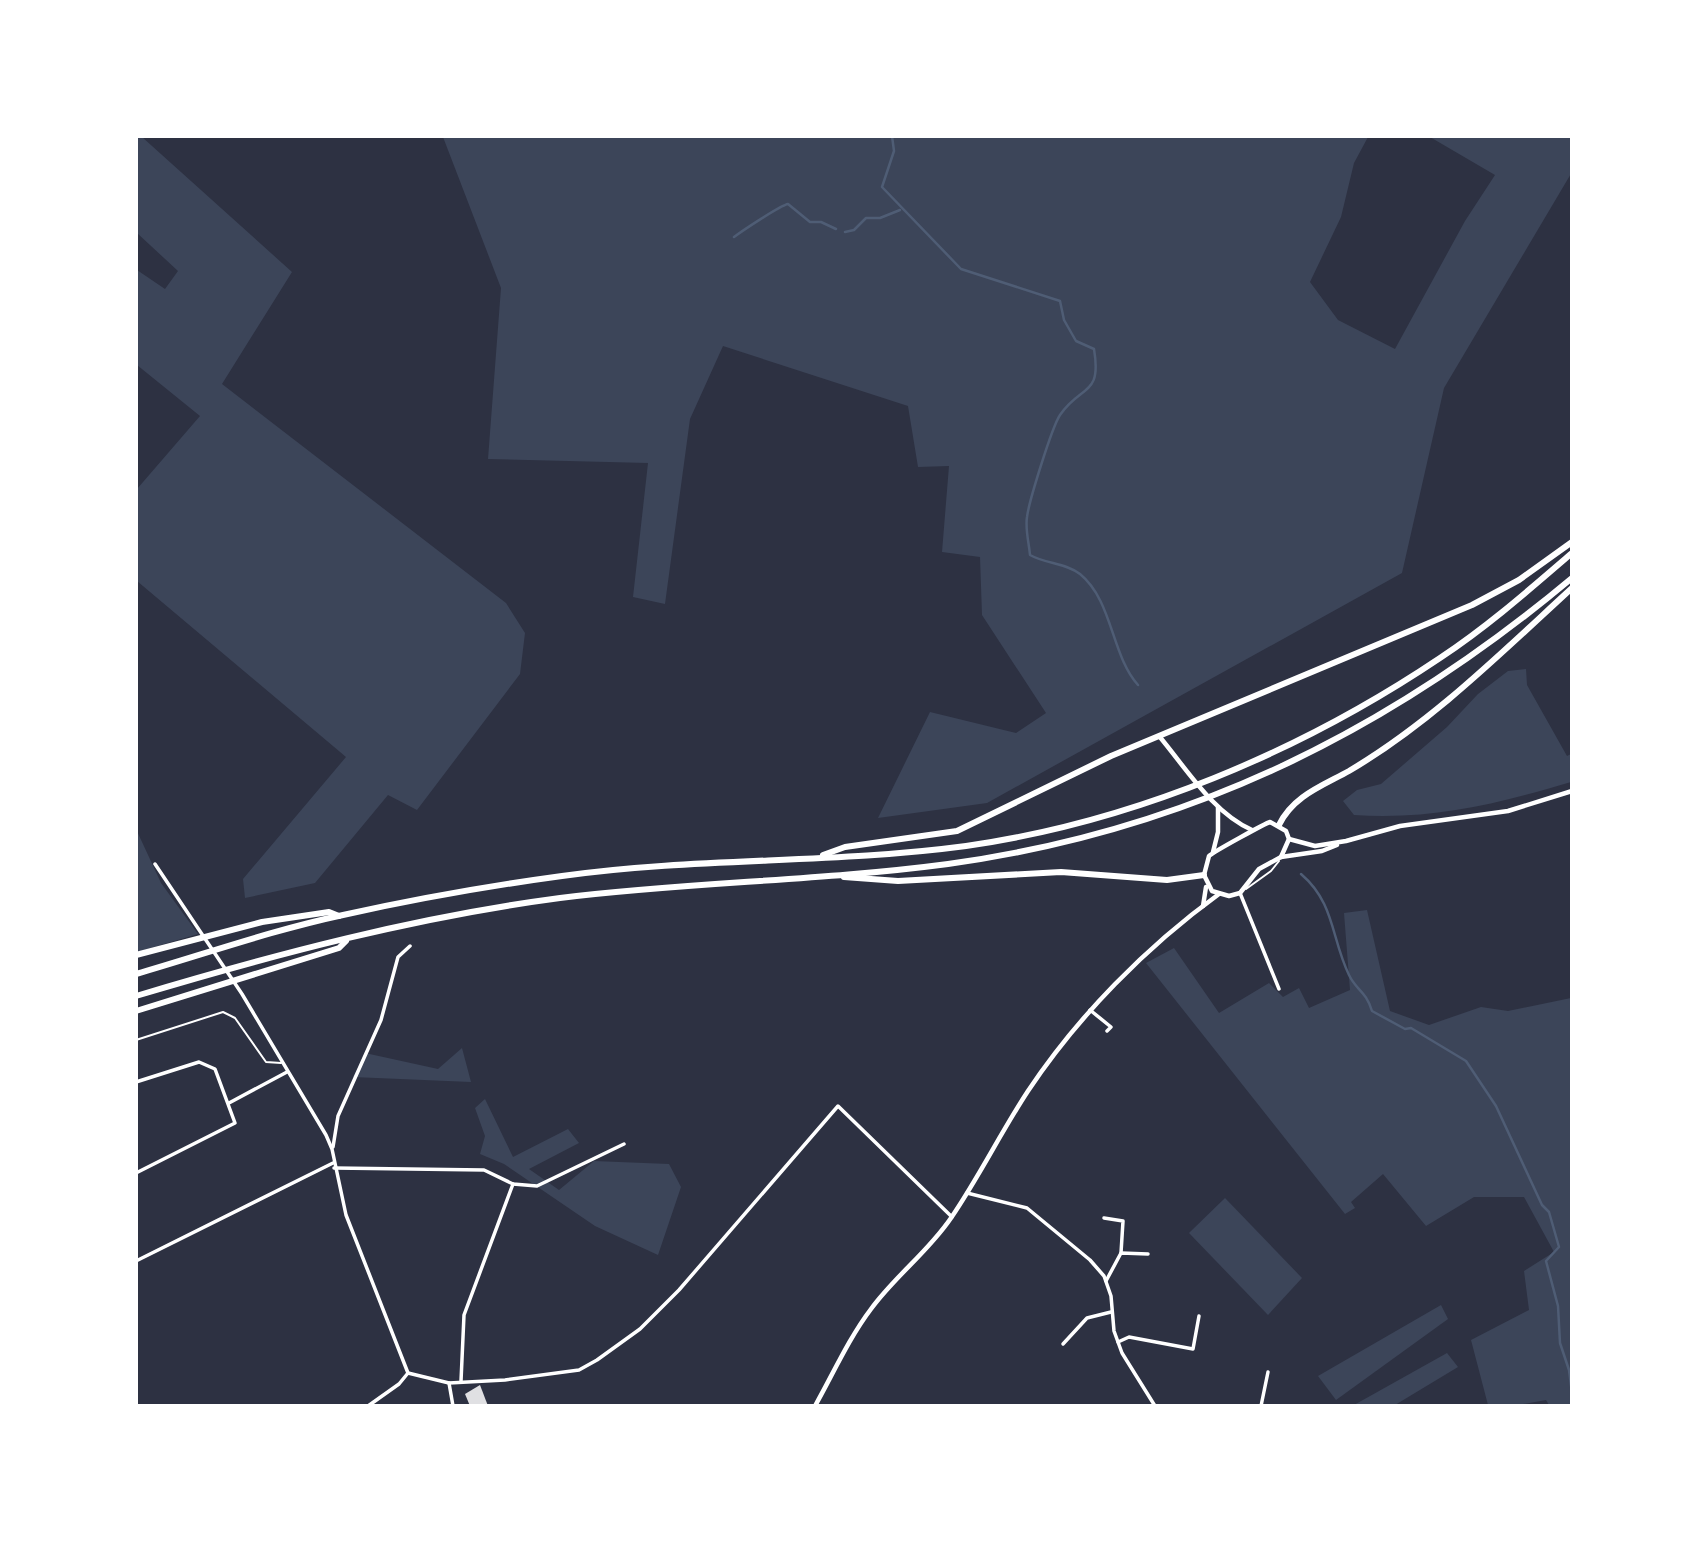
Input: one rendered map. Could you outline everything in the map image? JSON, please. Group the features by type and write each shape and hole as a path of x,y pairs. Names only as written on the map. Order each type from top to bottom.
{"highway":[{"path":"815,857 845,847 957,831 1069,775 1472,605 1518,580 1572,542"},
{"path":"136,974 339,916 565,876 968,845 1080,822 1182,790 1317,730 1441,657 1502,613 1572,553"},
{"path":"136,996 272,955 421,921 565,898 950,863 1063,842 1190,805 1325,746 1393,709 1474,656 1572,578"},
{"path":"1279,825 1287,808 1301,797 1387,749 1424,721 1572,588"},
{"path":"828,876 898,881 1061,872 1167,880 1204,876"},
{"path":"136,955 262,922 329,912 339,916"},
{"path":"136,1011 339,948 347,940"}],"street":[{"path":"1159,736 1218,806 1238,824 1252,830"},
{"path":"1213,852 1237,842 1262,823 1279,825 1289,839 1315,846 1346,841 1399,826 1508,811 1571,791"},
{"path":"1202,906 1207,886 1204,876 1206,861 1213,852 1218,832 1218,806"},
{"path":"1281,857 1289,839"},
{"path":"1240,894 1259,869 1281,857 1322,852 1346,841"},
{"path":"155,864 242,994 332,1149"},
{"path":"1207,886 1219,894 1240,894"},
{"path":"815,1405 869,1310 928,1250 967,1194 1029,1089 1090,1010 1202,906 1219,894"},
{"path":"1240,894 1279,989"},
{"path":"408,1373 362,1261 334,1166 332,1149 338,1116 381,1020 398,957 410,946"},
{"path":"1090,1010 1111,1027 1107,1031"},
{"path":"136,1083 200,1062 215,1069 235,1124 136,1173"},
{"path":"229,1103 287,1072"},
{"path":"408,1373 449,1382 505,1380 579,1370 640,1329 769,1189 838,1106 951,1217"},
{"path":"136,1261 334,1166 484,1170 513,1184 537,1186 624,1144"},
{"path":"461,1381 464,1315 513,1184"},
{"path":"967,1194 1027,1208 1090,1260 1106,1281 1118,1342 1155,1405"},
{"path":"1104,1218 1123,1221 1121,1253 1106,1281"},
{"path":"1121,1253 1148,1254"},
{"path":"1063,1344 1087,1318 1112,1312"},
{"path":"1118,1342 1129,1337 1193,1349 1199,1316"},
{"path":"1261,1405 1268,1372"},
{"path":"368,1405 400,1384 408,1373"},
{"path":"449,1382 453,1405"}],"lane":[{"path":"1571,791 1572,884"},
{"path":"1572,890 1572,901"},
{"path":"136,1040 223,1012 234,1018 266,1062 281,1063"}],"shaded area":[{"path":"137,136 142,137 292,272 222,384 506,603 525,633 520,674 417,810 388,795 315,883 245,898 243,879 346,757 137,581 137,489 200,416 137,365 137,270 165,289 178,271 137,233"},
{"path":"443,137 1368,137 1354,163 1341,217 1310,282 1338,320 1395,349 1465,221 1495,175 1430,137 1571,137 1572,172 1444,388 1402,573 987,803 878,818 930,712 1016,733 1046,713 982,615 980,557 942,552 949,466 918,467 908,406 723,346 690,419 665,604 633,597 648,463 488,459 501,288"},
{"path":"1526,669 1527,685 1567,756 1571,754 1571,782 1517,797 1438,813 1354,815 1343,801 1357,790 1381,784 1447,727 1478,694 1508,671"},
{"path":"136,829 161,883 198,934 137,952"},
{"path":"1367,910 1390,1011 1429,1025 1481,1007 1508,1011 1571,998 1571,1405 1549,1405 1546,1400 1518,1405 1488,1405 1471,1340 1529,1310 1524,1271 1554,1252 1524,1197 1474,1197 1426,1226 1383,1174 1351,1202 1355,1208 1345,1214 1146,963 1174,948 1219,1013 1269,983 1283,997 1299,988 1309,1008 1350,990 1344,913"},
{"path":"462,1048 471,1082 353,1077 365,1053 438,1069"},
{"path":"485,1099 513,1157 568,1129 579,1143 529,1169 559,1190 594,1161 669,1164 681,1187 658,1255 595,1226 504,1164 480,1154 485,1136 475,1108"},
{"path":"1225,1198 1302,1278 1268,1315 1189,1233"},
{"path":"1441,1305 1448,1319 1336,1400 1318,1376"},
{"path":"1447,1353 1458,1367 1395,1405 1354,1405"}],"building":[{"path":"480,1385 488,1406 470,1406 465,1394"}],"waterway":[{"path":"892,136 894,151 882,187 961,269 1060,301 1064,320 1076,341 1094,349 1096,364 1092,383 1060,415 1041,464 1029,509 1027,536 1030,555 1074,570 1091,585 1106,613 1122,659 1138,685"},
{"path":"734,237 788,204 810,222 821,222 836,229"},
{"path":"845,232 854,230 866,218 880,218 900,210"},
{"path":"1301,874 1320,897 1349,975 1367,999 1372,1011 1405,1029 1411,1028 1466,1061 1496,1106 1542,1205 1549,1212 1559,1247 1546,1261 1558,1306 1560,1343 1569,1370 1572,1393"}]}
